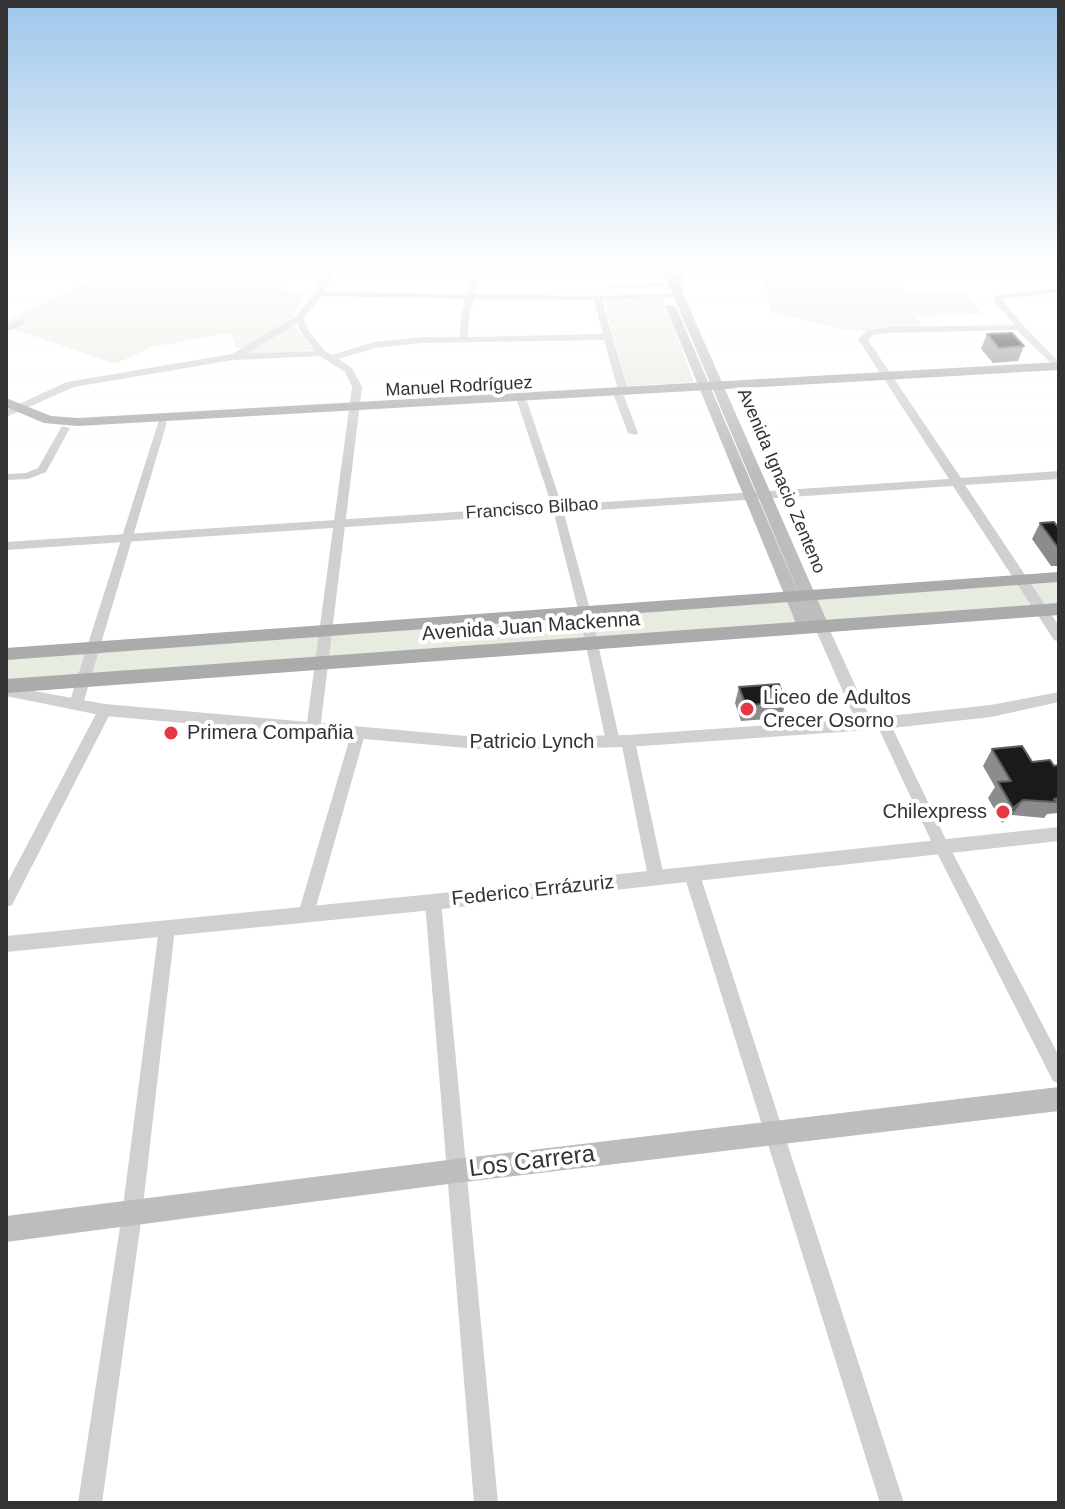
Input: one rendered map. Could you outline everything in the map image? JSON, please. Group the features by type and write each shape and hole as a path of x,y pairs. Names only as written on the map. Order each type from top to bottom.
{"main road":[{"name":"Avenida Ignacio Zenteno","path":"688,334 814,627"},
{"name":"Manuel Rodríguez","path":"13,408 49,420 78,422 1058,368"},
{"name":"Manuel Rodríguez","path":"13,408 44,426 65,428 621,393"},
{"path":"6,394 13,408"},
{"name":"Avenida Juan Mackenna","path":"6,654 1059,577"},
{"name":"Avenida Juan Mackenna","path":"6,689 1050,610"},
{"name":"Los Carrera","path":"6,1229 456,1171 1059,1099"}],"street":[{"path":"235,357 272,334"},
{"path":"307,334 322,353 355,378 354,408 313,730"},
{"path":"464,340 465,334"},
{"path":"871,334 863,339 1023,580 1050,610 1059,637"},
{"path":"1027,334 1058,368"},
{"path":"332,358 374,345 608,337 633,433"},
{"path":"13,408 62,387 88,380 235,357 322,353"},
{"path":"522,401 557,506 656,877"},
{"path":"76,704 162,422"},
{"path":"6,477 28,476 42,470 65,428"},
{"name":"Francisco Bilbao","path":"6,546 557,506 1059,475"},
{"path":"814,627 865,724"},
{"name":"Patricio Lynch","path":"6,689 105,710 489,744 620,741 883,723 991,711 1059,697"},
{"path":"6,900 105,710"},
{"path":"883,723 942,847 1059,1075"},
{"path":"306,914 358,734"},
{"name":"Federico Errázuriz","path":"6,944 692,875 1059,834"},
{"path":"692,875 892,1503"},
{"path":"433,902 486,1503"},
{"path":"90,1503 132,1214 167,928"}],"shaded area":[{"path":"30,334 222,334 151,347 115,364"},
{"path":"231,334 265,334 248,345 237,349"},
{"path":"278,334 301,334 313,350 245,354"},
{"path":"613,334 676,334 694,382 627,386"},
{"path":"1059,582 1059,607 6,683 6,657"}],"building":[{"path":"987,334 1013,334 1024,346 999,348"},
{"path":"1054,522 1059,529 1059,549 1040,523"},
{"path":"779,684 786,703 746,705 739,687"},
{"path":"1022,746 1032,762 1050,760 1054,766 1059,765 1059,798 1054,799 1056,802 1023,800 1013,808 998,782 1011,781 992,749"}],"place":[{"name":"Liceo de Adultos Crecer Osorno","path":"747,709"},
{"name":"Primera Compañia","path":"171,733"},
{"name":"Chilexpress","path":"1003,812"}]}
